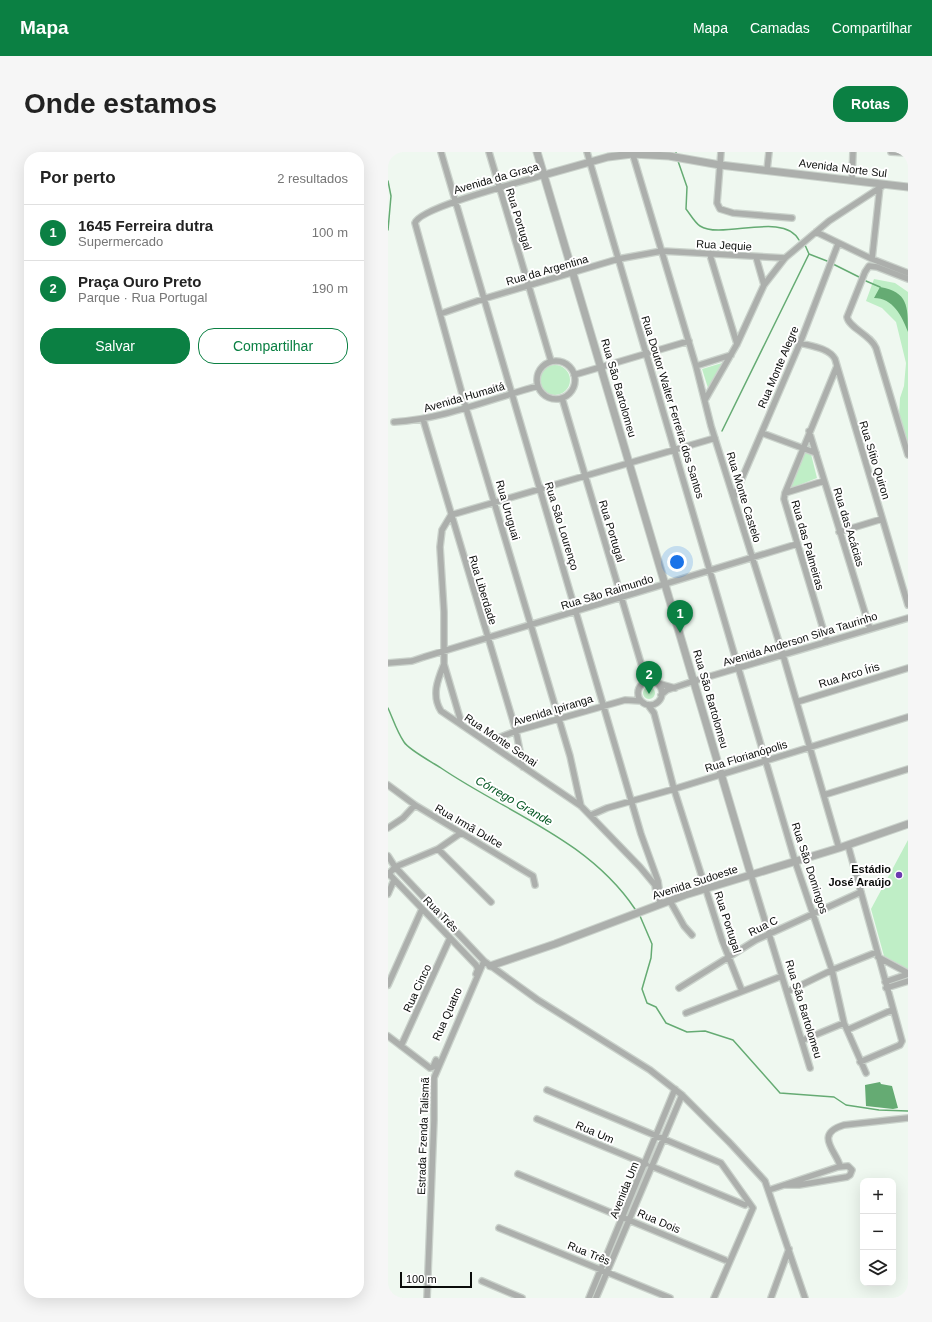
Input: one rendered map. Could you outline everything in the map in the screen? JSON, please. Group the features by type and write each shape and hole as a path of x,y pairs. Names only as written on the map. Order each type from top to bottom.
{"street":[{"name":"Rua São Lourenço","path":"441,152 483,299 577,611 632,801 658,881 659,888 657,894 661,904"},
{"name":"Rua Portugal","path":"489,152 551,361"},
{"name":"Rua São Bartolomeu","path":"537,152 574,272 751,875 803,1040 810,1068"},
{"name":"Rua Doutor Walter Ferreira dos Santos","path":"587,152 739,668"},
{"path":"721,152 717,203 722,211 792,218"},
{"path":"767,170 769,152"},
{"path":"852,180 853,152"},
{"path":"891,152 908,153"},
{"name":"Avenida da Graça","path":"415,220 455,201 608,157 632,153"},
{"name":"Avenida Norte Sul","path":"632,153 669,156 720,165 908,188"},
{"name":"Rua Monte Castelo","path":"632,153 689,341 715,438 783,655 839,848"},
{"path":"705,400 737,344 764,285 785,258 816,232 883,185"},
{"path":"872,259 883,185"},
{"name":"Rua Uruguai","path":"415,220 466,408 496,501 560,719 581,806"},
{"path":"816,232 838,244 908,273"},
{"name":"Rua Monte Alegre","path":"734,496 800,342 838,244"},
{"name":"Rua Jequie","path":"662,251 710,255 785,258"},
{"name":"Rua da Argentina","path":"440,314 483,299 618,259 662,251"},
{"path":"710,255 737,344"},
{"path":"756,257 764,285"},
{"path":"908,279 877,267 869,266 865,272 847,317 849,322 870,338 876,348 908,455"},
{"path":"574,375 689,341"},
{"name":"Rua Sítio Quiron","path":"800,342 830,353 837,366 908,605"},
{"path":"696,366 731,355"},
{"path":"551,361 565,363 574,375 574,386 571,391 562,398 556,399 545,396 536,381 539,371 546,363 551,361"},
{"name":"Rua das Palmeiras","path":"827,642 784,499 784,493 837,366"},
{"name":"Avenida Humaitá","path":"394,422 423,419 466,408 538,386"},
{"name":"Rua Portugal","path":"562,398 643,670"},
{"name":"Rua Liberdade","path":"423,419 516,731 523,767"},
{"name":"Rua das Acácias","path":"809,431 870,629"},
{"path":"762,432 816,453"},
{"path":"462,725 444,664 445,650 440,547 442,530 451,515 715,438"},
{"path":"784,493 824,481"},
{"path":"840,532 882,519"},
{"name":"Rua São Raimundo","path":"388,663 412,661 797,544"},
{"name":"Avenida Anderson Silva Taurinho","path":"661,695 667,690 694,681 908,618"},
{"name":"Rua Monte Senai","path":"444,664 436,689 436,701 441,711 581,806 591,815"},
{"name":"Rua São Domingos","path":"739,668 795,861 832,970 844,1023 866,1073"},
{"name":"Rua Arco Íris","path":"797,702 908,668"},
{"path":"643,670 661,690 655,722"},
{"path":"641,701 638,696 643,670"},
{"path":"625,700 646,681 675,688"},
{"path":"625,700 641,701 648,705 658,701"},
{"name":"Avenida Ipiranga","path":"488,742 516,731 625,700"},
{"name":"Rua Portugal","path":"648,705 654,713 655,722 674,789 729,958 742,991"},
{"name":"Rua Florianópolis","path":"591,815 606,808 674,789 908,717"},
{"path":"824,795 908,769"},
{"name":"Rua Irmã Dulce","path":"388,785 415,805 533,876 535,885"},
{"path":"388,828 403,818 415,805"},
{"path":"591,815 640,867 655,885 657,894"},
{"name":"Avenida Sudoeste","path":"487,964 554,944 661,904 839,848 908,824"},
{"path":"388,874 395,867 449,843 461,833"},
{"path":"848,845 885,985 902,1041 900,1045 860,1062"},
{"path":"438,848 491,902"},
{"path":"388,856 395,867 487,964 545,1004 650,1070 682,1095 752,1166 765,1181 769,1190 805,1298"},
{"name":"Rua Três","path":"388,874 476,965 478,969"},
{"path":"388,894 394,880"},
{"name":"Rua C","path":"679,988 769,934 861,892"},
{"path":"670,901 684,926 692,935"},
{"path":"388,985 422,909"},
{"name":"Rua Cinco","path":"401,1046 450,938"},
{"path":"787,992 832,970 878,955 908,973"},
{"name":"Estrada Fzenda Talismã","path":"427,1298 435,1113 434,1078 487,964"},
{"name":"Rua Quatro","path":"401,1046 430,1068 433,1067 478,969"},
{"path":"885,985 908,973"},
{"path":"686,1012 782,976"},
{"path":"885,985 908,981"},
{"path":"847,1030 892,1010"},
{"path":"803,1040 844,1023"},
{"path":"388,1036 401,1046"},
{"path":"547,1090 721,1163 753,1208 714,1298"},
{"name":"Avenida Um","path":"589,1298 604,1270 648,1165 657,1135 675,1090"},
{"name":"Avenida Um","path":"648,1165 663,1138 682,1095"},
{"path":"840,1166 829,1143 830,1136 837,1128 844,1125 908,1118"},
{"name":"Rua Um","path":"538,1119 745,1205"},
{"path":"769,1190 840,1166 850,1167 852,1170 850,1175 847,1177 811,1183 785,1185"},
{"name":"Rua Dois","path":"518,1174 725,1260"},
{"name":"Rua Três","path":"499,1228 670,1298"},
{"path":"771,1298 789,1249"},
{"name":"Avenida Um","path":"596,1298 604,1270"},
{"path":"482,1281 522,1298"}],"shaded area":[{"path":"874,279 895,283 908,292 908,446 899,417 900,398 904,386 906,363 896,322 882,308 866,301"},
{"path":"880,287 896,292 901,297 907,308 908,332 900,314 892,305 881,299 874,298"},
{"path":"722,363 708,388 702,369"},
{"path":"555,365 561,366 569,374 569,386 561,394 555,395 549,394 541,386 540,380 541,374 549,366"},
{"path":"808,442 817,478 789,489"},
{"path":"647,687 651,687 655,693 651,699 647,699 643,695 643,691"},
{"name":"Estádio José Araújo","path":"908,840 908,969 884,956 871,909"},
{"path":"880,1082 881,1084 892,1086 898,1108 893,1109 866,1106 865,1085"}],"waterway":[{"path":"678,161 687,187 686,209 698,225 710,229 722,230 752,227 780,228 791,232 799,240"},
{"name":"Córrego Grande","path":"388,181 391,196 388,230"},
{"path":"805,245 809,254 827,261"},
{"path":"722,431 809,254"},
{"path":"833,264 859,277"},
{"path":"866,281 880,287"},
{"name":"Córrego Grande","path":"388,708 397,730 411,749 466,784 570,845 594,864 616,885 635,909"},
{"name":"Córrego Grande","path":"640,916 652,944 651,958 642,989 647,1003 656,1007 666,1023 687,1032 705,1031 733,1040 780,1093 834,1097 846,1105 879,1110 908,1111"}],"place":[{"name":"1645 Ferreira dutra","path":"680,633"},
{"name":"Praça Ouro Preto","path":"649,694"},
{"name":"Estádio José Araújo","path":"899,875"}]}
